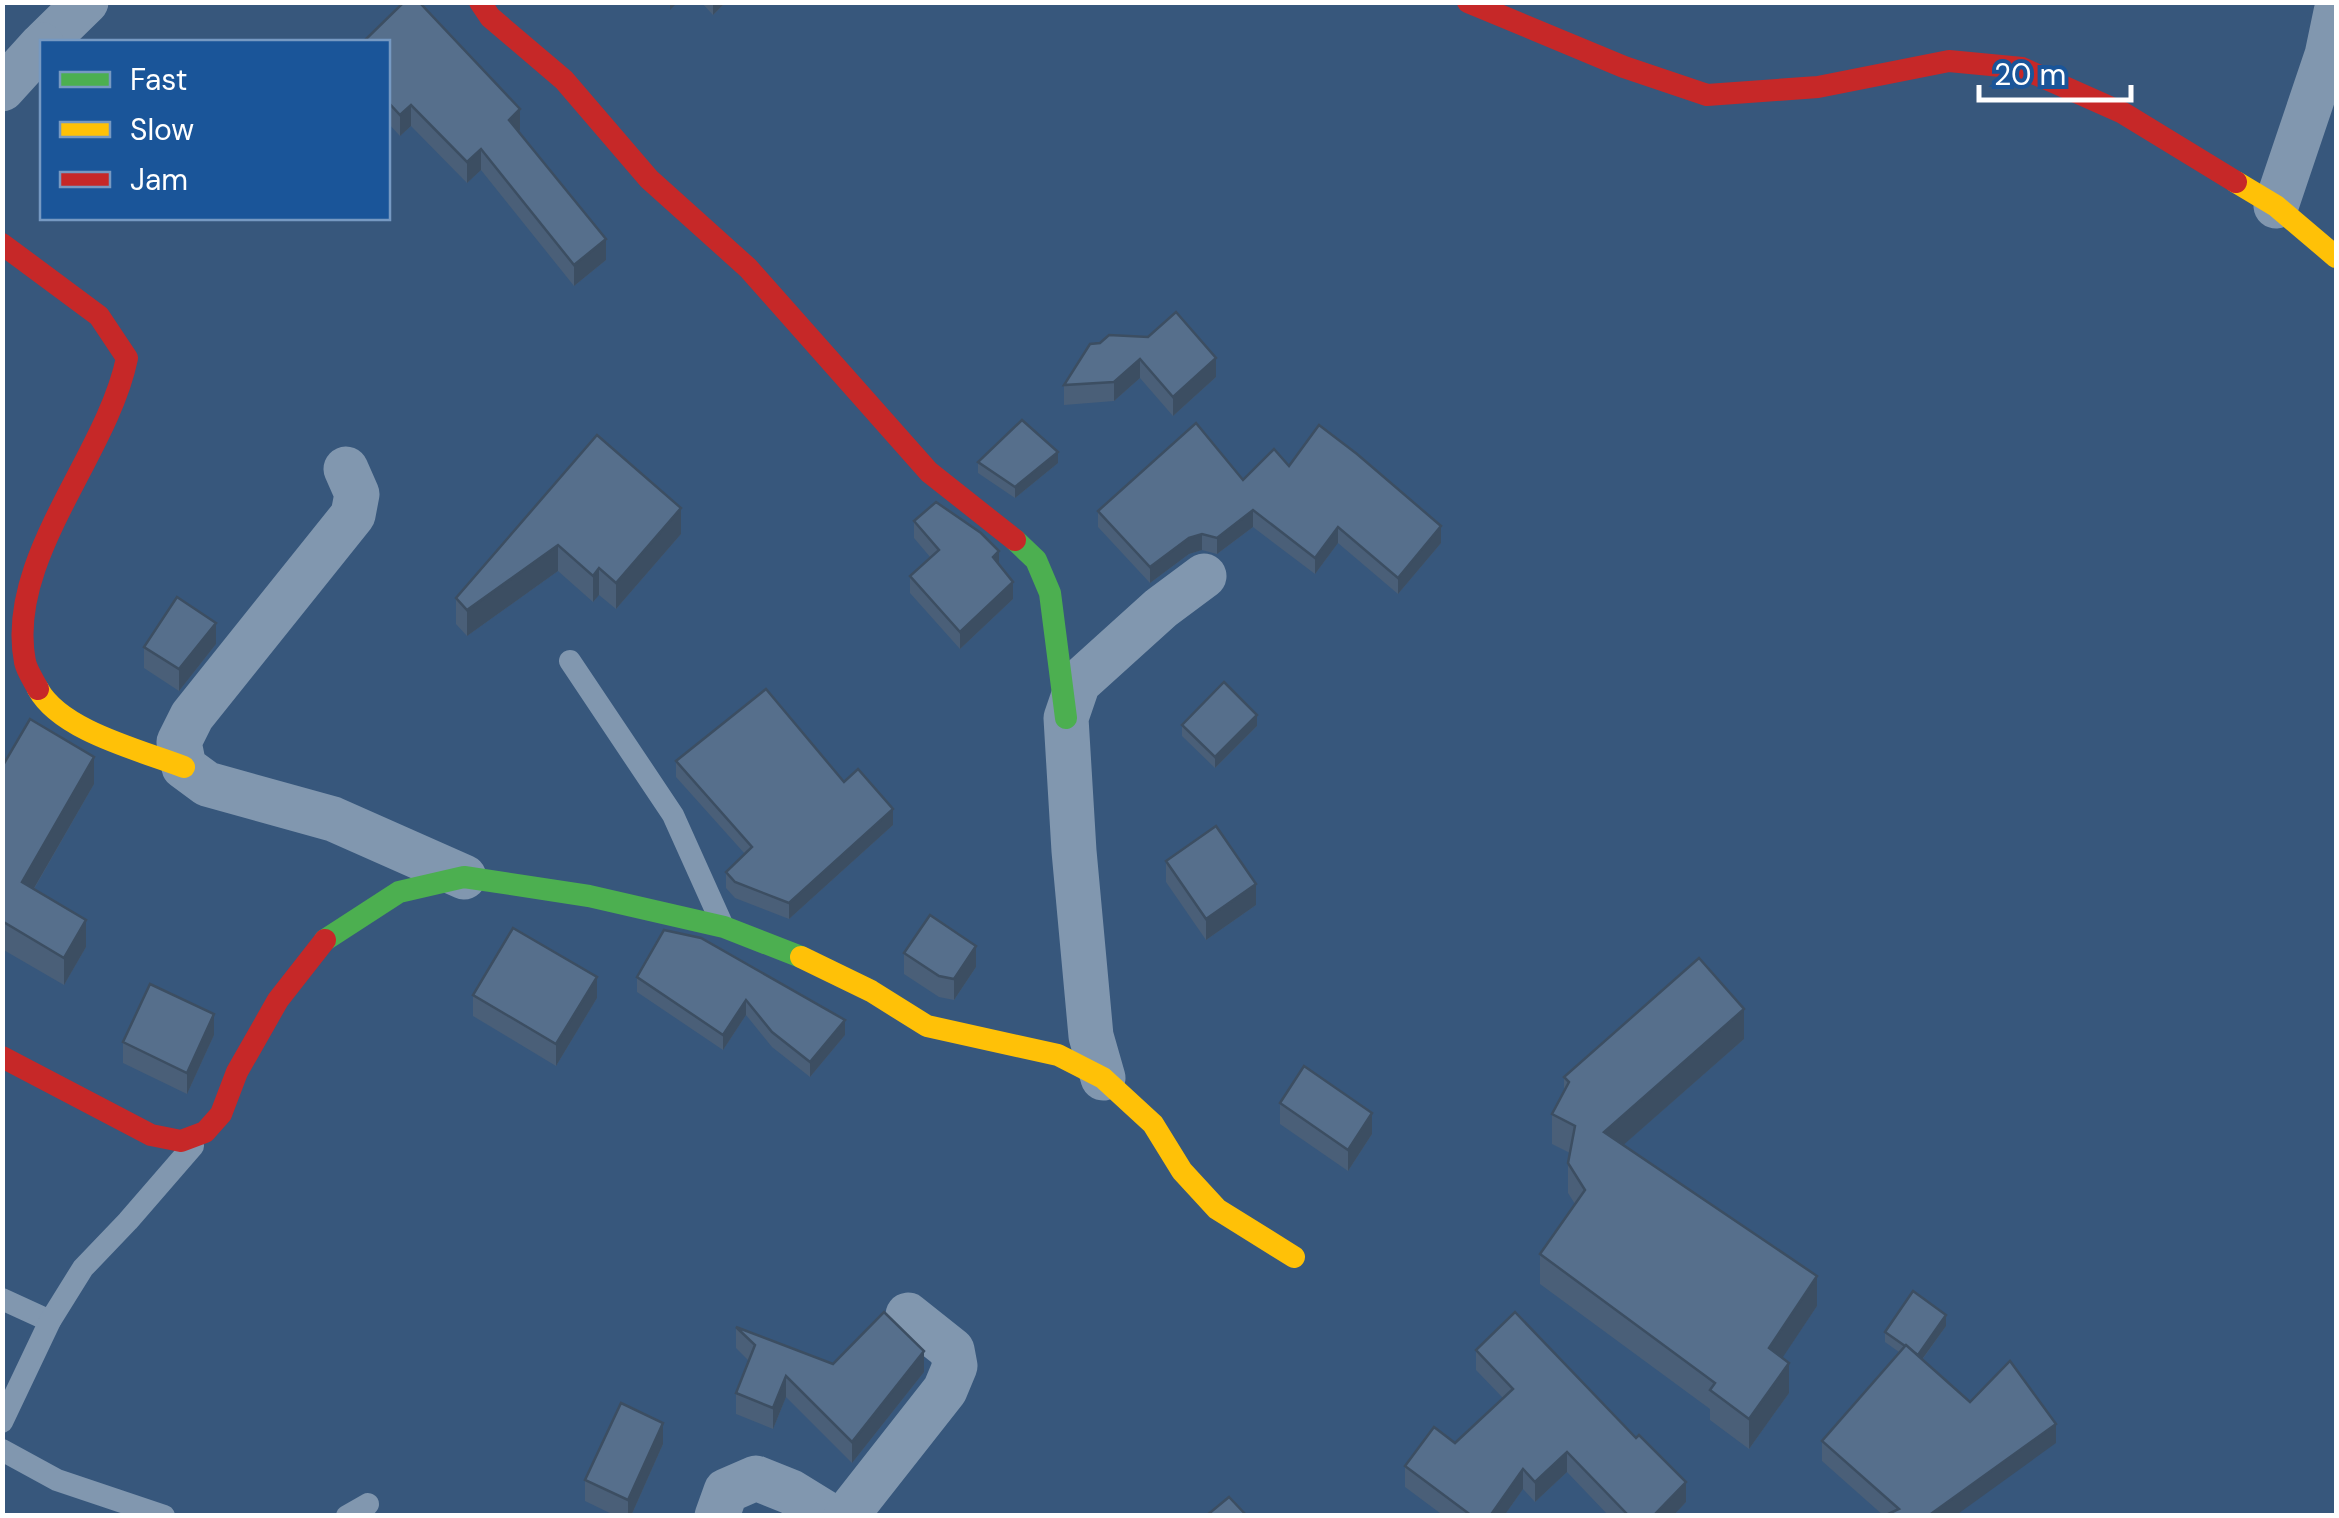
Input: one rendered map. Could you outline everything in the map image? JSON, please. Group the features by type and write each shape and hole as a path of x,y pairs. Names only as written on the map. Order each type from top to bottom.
{"street":[{"path":"48,40 86,2"},
{"path":"480,2 490,17 564,80 648,179 748,268 929,472 1001,526 1036,560 1050,593 1066,718 1091,1036 1104,1078"},
{"path":"1468,2 1624,67 1707,94 1818,87 1949,61 2022,68 2124,113 2276,206 2336,257"},
{"path":"2276,206 2327,55 2336,12"},
{"path":"2,89 40,48"},
{"path":"2,244 99,316 127,358 121,388 54,524 24,605 24,664 48,706 86,729 184,767 207,784 333,820 464,878 589,896 724,927 816,963 927,1026 1058,1055 1104,1078 1153,1124 1182,1171 1217,1209 1294,1257"},
{"path":"184,767 179,742 192,716 353,514 357,494 346,469"},
{"path":"1066,718 1078,683 1161,608 1204,576"},
{"path":"2,1057 151,1135 181,1141 205,1132 221,1114 237,1072 278,1000 326,939 399,892 464,878"},
{"path":"846,1516 945,1390 954,1366 952,1350 908,1315"},
{"path":"717,1516 726,1491 756,1478 792,1492 830,1516"}],"lane":[{"path":"570,660 673,815 724,927"},
{"path":"2,1422 50,1321 83,1268 205,1132"},
{"path":"2,1299 50,1321"},
{"path":"2,1450 57,1480 164,1516"}],"building":[{"path":"404,2 419,2 520,109 509,120 606,239 574,265 481,149 467,162 411,105 400,115 390,104 390,40 365,40"},
{"path":"1176,312 1216,358 1173,397 1140,359 1114,382 1064,385 1090,344 1100,343 1109,335 1148,337"},
{"path":"1022,420 1058,452 1015,487 978,462"},
{"path":"1196,423 1243,480 1274,449 1289,466 1319,425 1441,526 1398,578 1338,527 1315,558 1253,510 1217,538 1202,534 1189,538 1150,567 1098,511"},
{"path":"597,435 681,508 616,583 599,568 593,576 558,545 467,610 456,598"},
{"path":"936,502 981,533 999,551 993,557 1013,582 960,632 910,576 939,550 914,521"},
{"path":"177,597 216,623 179,669 144,647"},
{"path":"1224,682 1257,715 1215,757 1182,725"},
{"path":"766,689 844,782 858,769 893,809 789,903 735,882 726,872 752,847 676,761"},
{"path":"30,719 94,757 22,882 86,920 64,958 2,921 2,767"},
{"path":"1216,826 1256,884 1206,919 1166,861"},
{"path":"930,915 976,946 954,979 939,976 904,953"},
{"path":"513,928 597,977 556,1044 473,995"},
{"path":"664,930 701,938 845,1020 810,1062 772,1032 746,1000 723,1035 637,977"},
{"path":"1699,958 1744,1009 1604,1132 1817,1276 1769,1348 1789,1363 1749,1419 1710,1390 1715,1383 1540,1254 1585,1190 1568,1163 1575,1126 1552,1114 1569,1082 1564,1077"},
{"path":"150,984 214,1014 187,1073 123,1042"},
{"path":"1304,1066 1372,1113 1348,1150 1280,1103"},
{"path":"1913,1291 1946,1315 1918,1355 1885,1332"},
{"path":"884,1312 924,1351 852,1442 786,1376 773,1408 736,1393 755,1345 736,1327 833,1364"},
{"path":"1515,1312 1636,1438 1639,1435 1686,1482 1653,1516 1629,1516 1567,1452 1535,1482 1523,1469 1490,1516 1472,1516 1405,1466 1434,1427 1455,1443 1513,1389 1476,1350"},
{"path":"1906,1345 1970,1402 2010,1361 2056,1424 1928,1516 1884,1516 1899,1509 1822,1441"},
{"path":"621,1403 663,1423 628,1500 585,1480"},
{"path":"1229,1497 1247,1516 1206,1516"}],"traffic: fast":[{"path":"1015,540 1036,560 1050,593 1066,718"},
{"path":"325,940 399,892 464,877 589,896 724,927 801,957"}],"traffic: slow":[{"path":"2236,182 2276,206 2336,257"},
{"path":"38,689 49,704 83,728 184,767"},
{"path":"801,957 871,991 927,1026 1058,1055 1103,1078 1153,1124 1182,1171 1217,1209 1294,1257"}],"traffic: jam":[{"path":"480,2 490,17 564,80 649,179 748,268 929,472 1015,540"},
{"path":"1468,2 1624,67 1707,95 1818,87 1949,61 2022,68 2123,113 2236,182"},
{"path":"2,244 99,316 127,358 116,395 43,546 30,585 23,623 25,662 38,689"},
{"path":"2,1057 151,1135 181,1141 205,1132 221,1114 237,1072 278,1000 325,940"}]}
